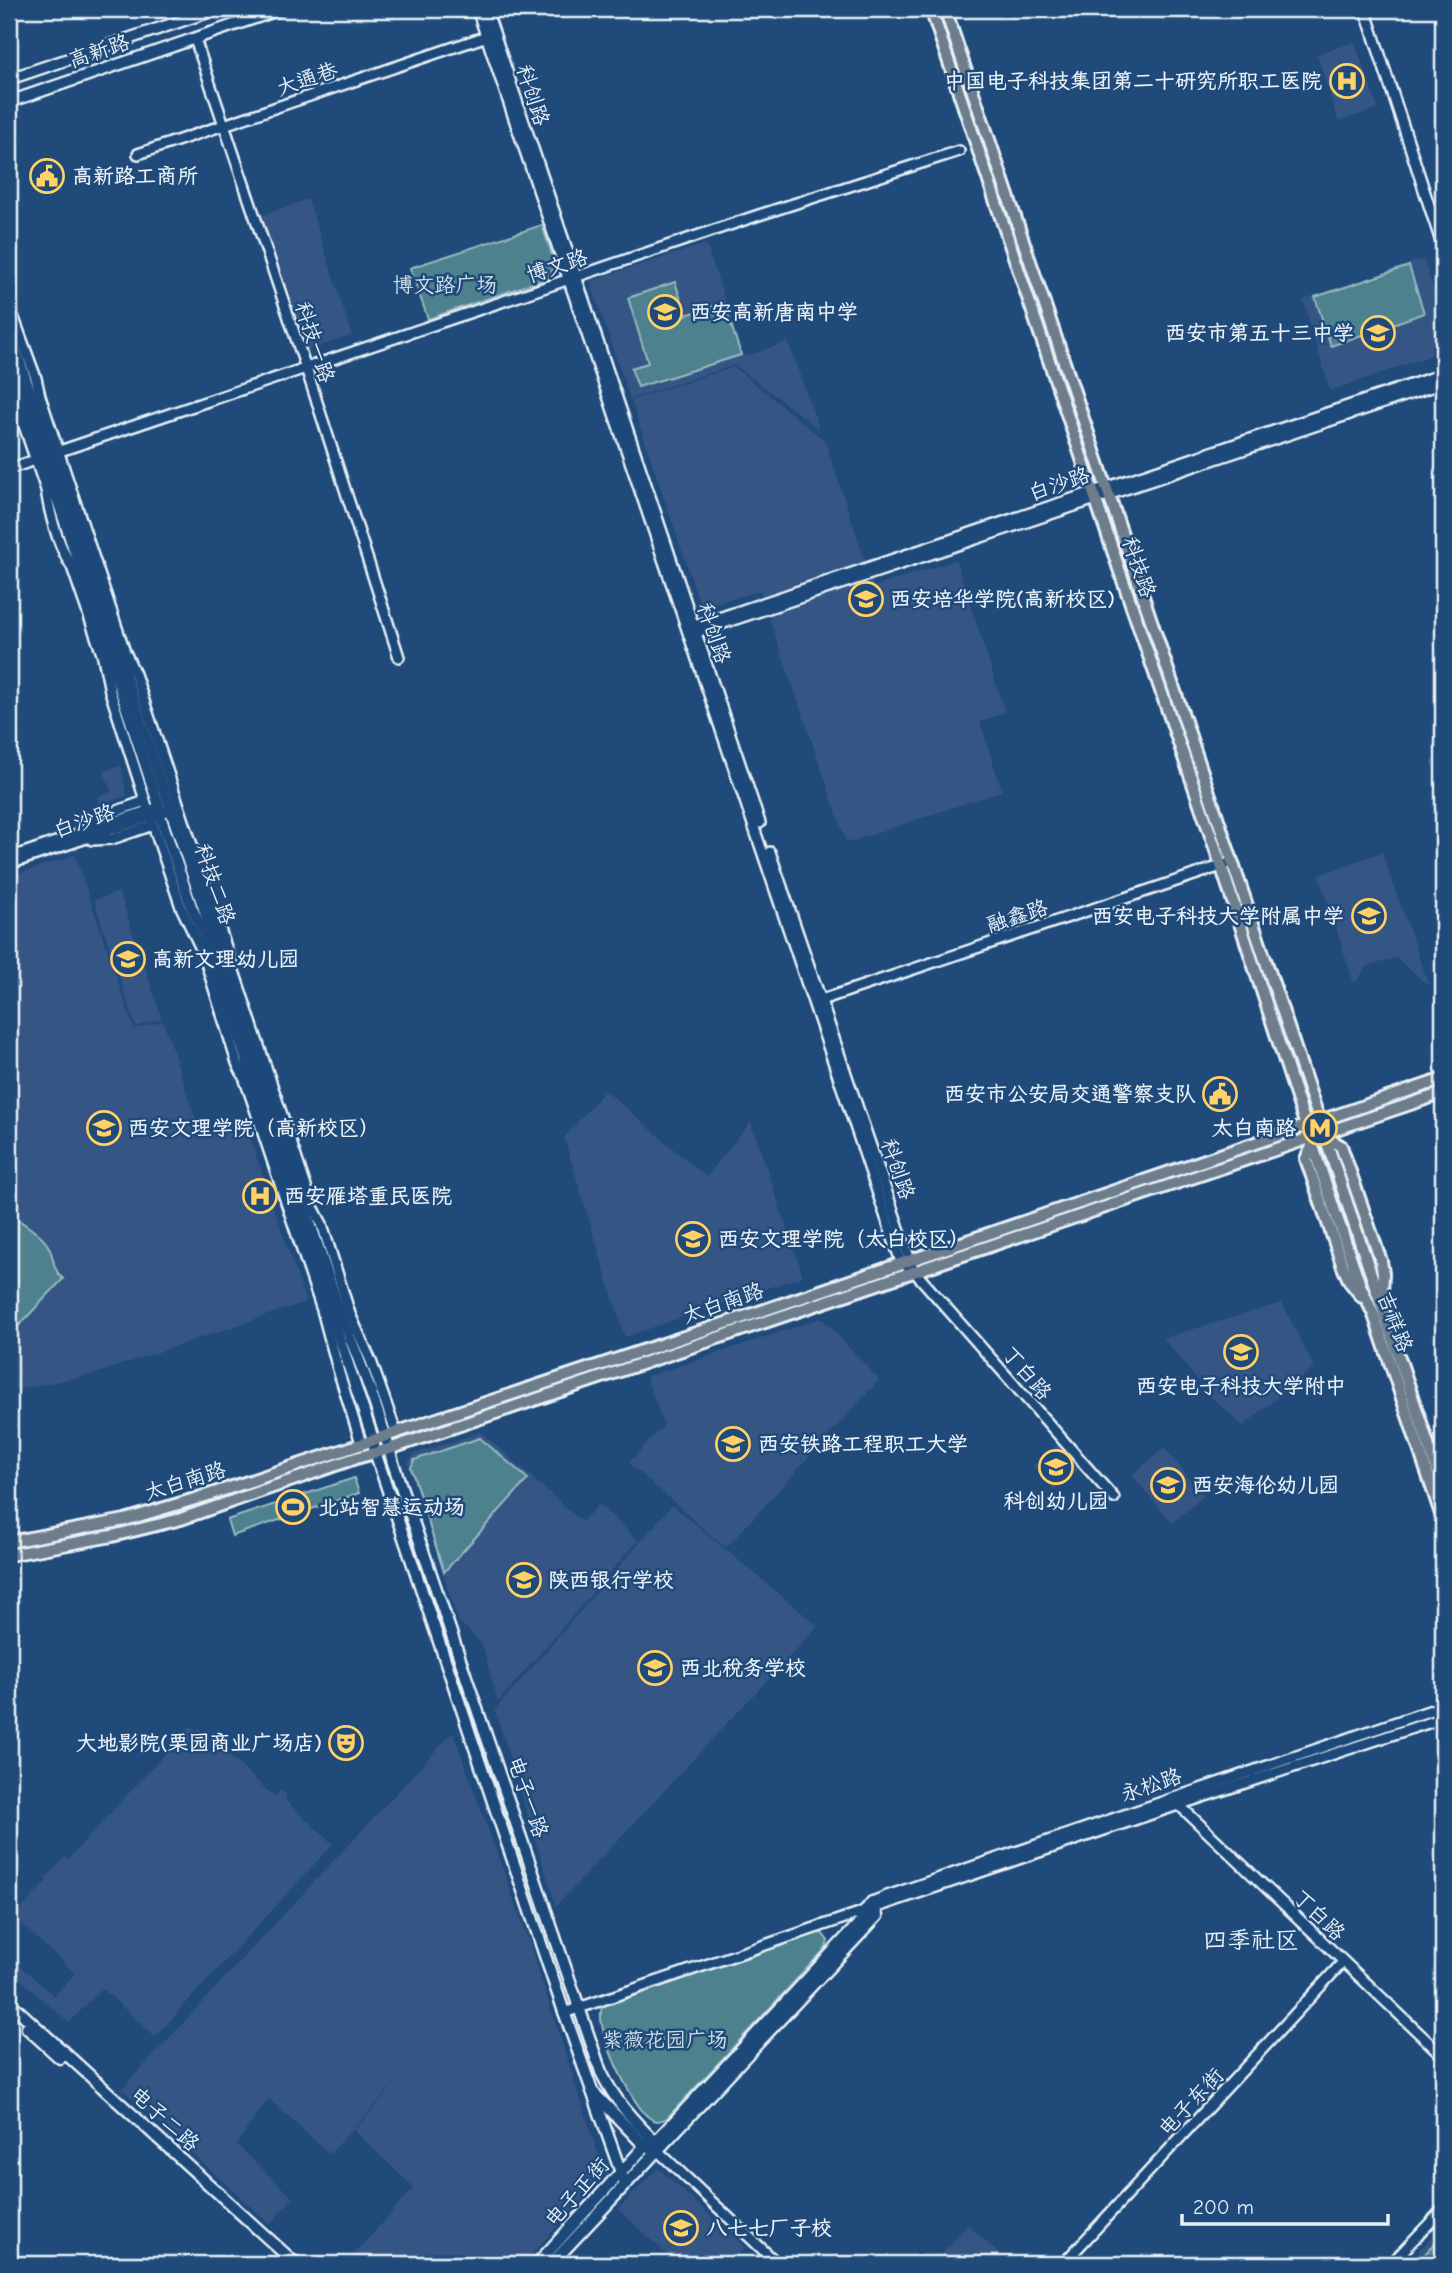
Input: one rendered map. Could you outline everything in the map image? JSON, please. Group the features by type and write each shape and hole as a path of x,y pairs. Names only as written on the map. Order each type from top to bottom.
{"main road":[{"name":"高新路","path":"9,79 195,12 217,9"},
{"name":"高新路","path":"9,102 281,9"},
{"name":"科技路","path":"931,9 1094,495 1326,1136"},
{"name":"科技路","path":"945,9 1107,491 1312,1142"},
{"name":"科技二路","path":"9,330 156,811 338,1306 391,1434 390,1449"},
{"name":"科技二路","path":"9,353 47,456"},
{"name":"科技二路","path":"156,811 205,936 373,1439 375,1452"},
{"name":"太白南路","path":"9,1542 125,1520 205,1496 1443,1079"},
{"name":"太白南路","path":"9,1555 112,1536 181,1519 914,1271 1312,1142 1443,1093"},
{"name":"吉祥路","path":"1326,1136 1443,1520"},
{"name":"吉祥路","path":"1312,1142 1360,1285 1377,1307 1443,1488"},
{"name":"电子一路","path":"390,1449 601,2072 611,2093 653,2146"},
{"name":"电子一路","path":"375,1452 564,2013 625,2184"},
{"path":"653,2146 871,1907"},
{"name":"电子二路","path":"9,2002 296,2264"},
{"name":"电子二路","path":"9,2011 286,2264"},
{"name":"电子一路","path":"591,2089 653,2146"},
{"name":"电子正街","path":"537,2264 621,2172 653,2146"},
{"name":"电子正街","path":"551,2264 625,2184 653,2146"}],"street":[{"name":"科创路","path":"477,9 574,278"},
{"name":"科创路","path":"486,9 691,631 906,1261"},
{"path":"1365,9 1443,248"},
{"name":"大通巷","path":"138,154 487,36"},
{"name":"科技一路","path":"195,39 306,368 399,657"},
{"name":"博文路","path":"9,469 959,151"},
{"path":"9,305 24,341 61,543 103,657 110,691 156,811 181,908 203,953 226,1030 322,1310 361,1443"},
{"name":"白沙路","path":"1107,491 1443,374"},
{"path":"9,382 47,456 142,696 312,1205 322,1224 350,1314 371,1361 391,1434"},
{"name":"白沙路","path":"691,631 1094,495 1443,383"},
{"name":"白沙路","path":"9,858 156,811"},
{"path":"79,837 112,839 156,811"},
{"name":"白沙路","path":"9,864 79,837"},
{"name":"融鑫路","path":"817,1001 1226,864"},
{"path":"906,1261 914,1271"},
{"name":"丁白路","path":"914,1271 1114,1498"},
{"name":"永松路","path":"564,2013 1443,1706"},
{"name":"永松路","path":"1175,1801 1443,1718"},
{"name":"丁白路","path":"1175,1801 1443,2056"},
{"name":"电子东街","path":"1063,2264 1343,1962"},
{"name":"电子一路","path":"653,2146 778,2264"},
{"path":"1391,2264 1443,2209"}],"shaded area":[{"name":"中国电子科技集团第二十研究所职工医院","path":"1355,42 1378,109 1338,121 1317,54"},
{"path":"308,199 352,335 306,351 260,216"},
{"name":"西安高新唐南中学","path":"706,244 744,357 788,342 819,429 735,365 630,399 590,281"},
{"name":"西安市第五十三中学","path":"1423,259 1443,315 1443,351 1330,391 1303,300"},
{"name":"西安培华学院(高新校区)","path":"734,367 825,441 874,587 956,560 1005,712 980,722 1002,791 847,843 760,591 701,607 631,400"},
{"path":"121,766 127,796 99,805 97,797 111,792 104,771"},
{"name":"西安电子科技大学附属中学","path":"1382,852 1429,986 1396,958 1368,966 1354,984 1319,875"},
{"name":"西安文理学院（高新校区）","path":"75,855 134,1029 163,1021 201,1135 244,1120 306,1302 91,1375 9,1391 9,877"},
{"name":"高新文理幼儿园","path":"119,892 162,1018 136,1027 94,900"},
{"name":"西安文理学院（太白校区）","path":"605,1090 706,1177 751,1122 803,1276 625,1337 564,1138"},
{"name":"西安电子科技大学附中","path":"1282,1303 1314,1367 1243,1426 1212,1398 1163,1338"},
{"name":"西安铁路工程职工大学","path":"822,1318 879,1380 726,1548 629,1463 664,1425 646,1377"},
{"name":"陕西银行学校","path":"481,1432 582,1522 599,1504 638,1540 498,1702 482,1644 458,1620 408,1463 414,1454"},
{"name":"科创幼儿园","path":"1058,1444 1079,1469 1054,1490 1033,1466"},
{"name":"西安海伦幼儿园","path":"1164,1448 1204,1496 1172,1523 1132,1475"},
{"name":"西北税务学校","path":"672,1505 818,1626 556,1906 495,1710"},
{"path":"191,1726 196,1731 199,1728 269,1792 276,1796 281,1790 287,1795 287,1802 333,1844 155,2037 102,1988 69,2023 9,1969 9,1956 54,1996 75,1973 19,1922 12,1928 9,1923 65,1857 68,1859"},
{"path":"453,1732 529,1942 605,2175 522,2264 345,2264 414,2188 354,2130 422,2055 329,2154 269,2099 236,2144 293,2198 270,2224 122,2089"},
{"name":"八七七厂子校","path":"658,2168 745,2247 729,2264 677,2264 618,2209"},
{"path":"968,2225 1010,2264 931,2264"},
{"path":"1443,2225 1443,2264 1407,2264"}],"green space":[{"name":"博文路广场","path":"542,225 555,264 550,277 428,319 410,268"},
{"path":"1409,266 1424,313 1331,346 1315,297"},
{"path":"675,282 686,315 724,303 741,355 638,387 631,368 648,363 628,298"},
{"path":"9,1212 43,1239 50,1249 56,1270 63,1279 9,1336"},
{"path":"480,1438 528,1479 444,1572 411,1468 414,1460"},
{"name":"北站智慧运动场","path":"354,1478 359,1493 232,1536 227,1520"},
{"name":"紫薇花园广场","path":"816,1932 823,1934 828,1941 826,1948 667,2118 655,2121 643,2112 625,2083 608,2046 601,2015 603,2006"},
{"path":"1443,2234 1443,2264 1416,2264"}],"place":[{"name":"中国电子科技集团第二十研究所职工医院","path":"1347,81"},
{"name":"高新路工商所","path":"47,176"},
{"name":"西安高新唐南中学","path":"665,312"},
{"name":"西安市第五十三中学","path":"1378,333"},
{"name":"西安培华学院(高新校区)","path":"866,599"},
{"name":"西安电子科技大学附属中学","path":"1369,916"},
{"name":"高新文理幼儿园","path":"128,959"},
{"name":"西安市公安局交通警察支队","path":"1220,1094"},
{"name":"西安文理学院（高新校区）","path":"104,1128"},
{"name":"太白南路","path":"1320,1128"},
{"name":"西安雁塔重民医院","path":"260,1196"},
{"name":"西安文理学院（太白校区）","path":"693,1239"},
{"name":"西安电子科技大学附中","path":"1241,1352"},
{"name":"西安铁路工程职工大学","path":"733,1444"},
{"name":"科创幼儿园","path":"1056,1467"},
{"name":"西安海伦幼儿园","path":"1168,1485"},
{"name":"北站智慧运动场","path":"293,1507"},
{"name":"陕西银行学校","path":"524,1580"},
{"name":"西北税务学校","path":"655,1668"},
{"name":"大地影院(栗园商业广场店)","path":"346,1743"},
{"name":"八七七厂子校","path":"681,2228"}],"district":[{"name":"四季社区","path":"1251,1940"}]}
